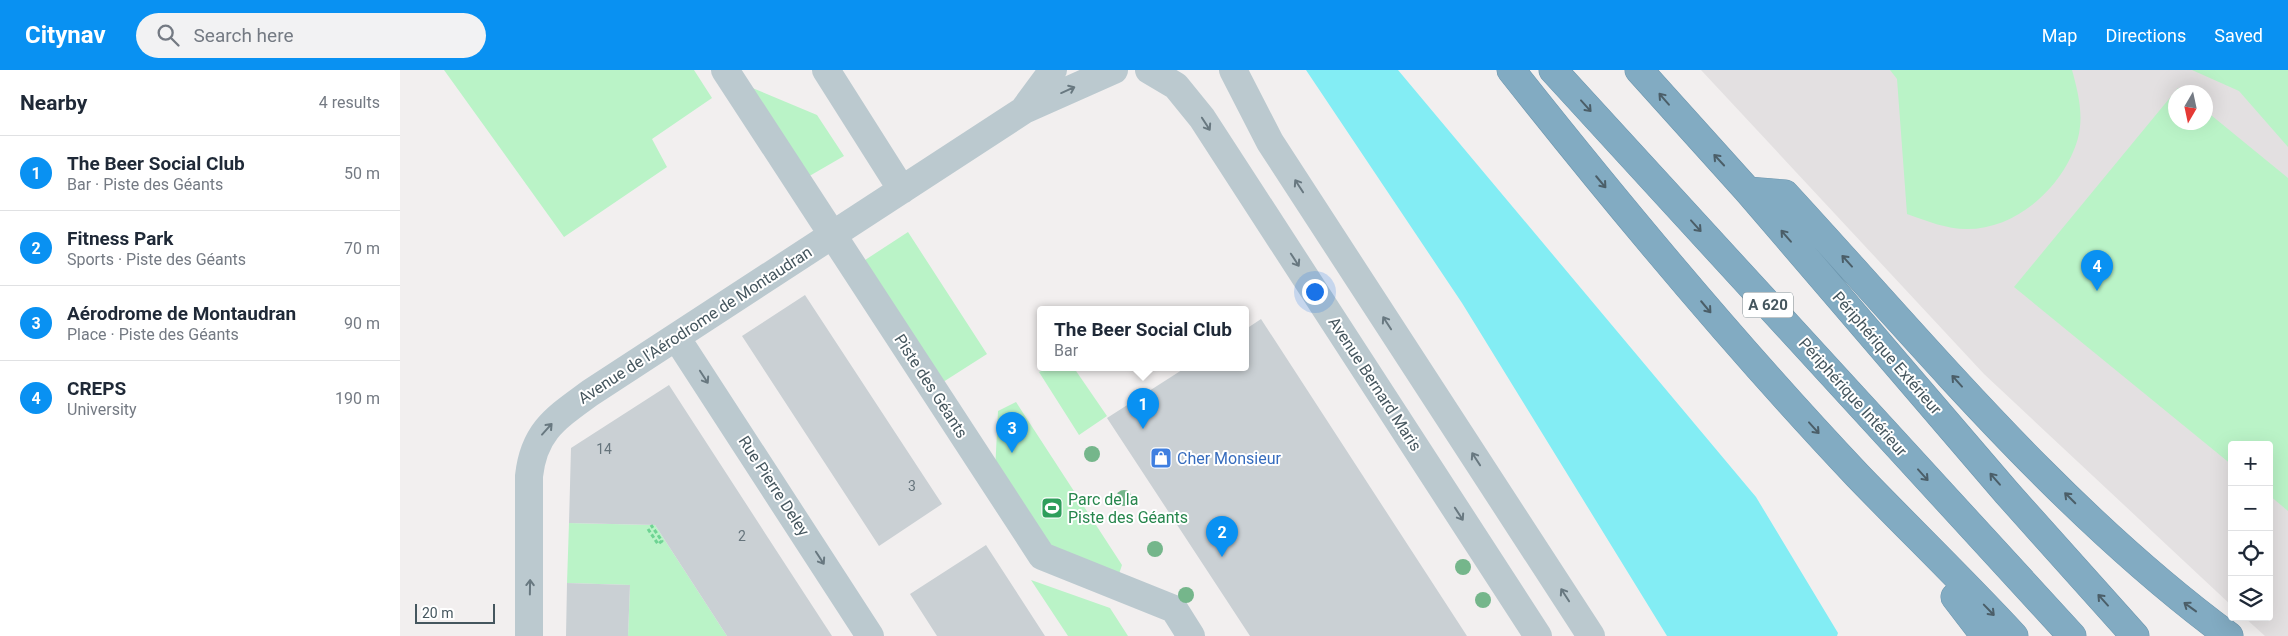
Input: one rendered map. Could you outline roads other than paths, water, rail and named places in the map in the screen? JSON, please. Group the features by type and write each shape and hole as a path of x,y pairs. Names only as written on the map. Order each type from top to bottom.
{"highway":[{"path":"1511,70 1570,145 1726,331 1857,475 2014,636"},
{"name":"Périphérique Intérieur","path":"1553,70 2072,636"},
{"name":"Périphérique Extérieur","path":"1639,70 1748,191 2007,493 2136,636"},
{"path":"1748,191 1786,194 2007,436 2093,520 2181,600 2229,636"},
{"path":"1857,475 1986,636"}],"street":[{"name":"Piste des Géants","path":"725,70 1042,556 1174,609 1191,636"},
{"path":"826,70 902,190"},
{"name":"Avenue de l'Aérodrome de Montaudran","path":"1024,110 1054,70"},
{"name":"Avenue de l'Aérodrome de Montaudran","path":"529,636 529,476 531,459 536,444 544,432 567,410 1024,110 1114,70"},
{"name":"Avenue Bernard Maris","path":"1148,70 1176,86 1202,118 1538,636"},
{"path":"1233,70 1270,142 1591,636"},
{"name":"Rue Pierre Deley","path":"676,337 870,636"}],"water":[{"path":"1306,70 1398,70 1756,497 1838,633 1837,636 1667,636 1462,303"}],"place":[{"name":"CREPS","path":"2097,291"},
{"name":"The Beer Social Club","path":"1143,429"},
{"name":"Aérodrome de Montaudran","path":"1012,453"},
{"name":"Cher Monsieur","path":"1161,458"},
{"name":"Parc de la Piste des Géants","path":"1052,508"},
{"name":"Fitness Park","path":"1222,557"}]}
